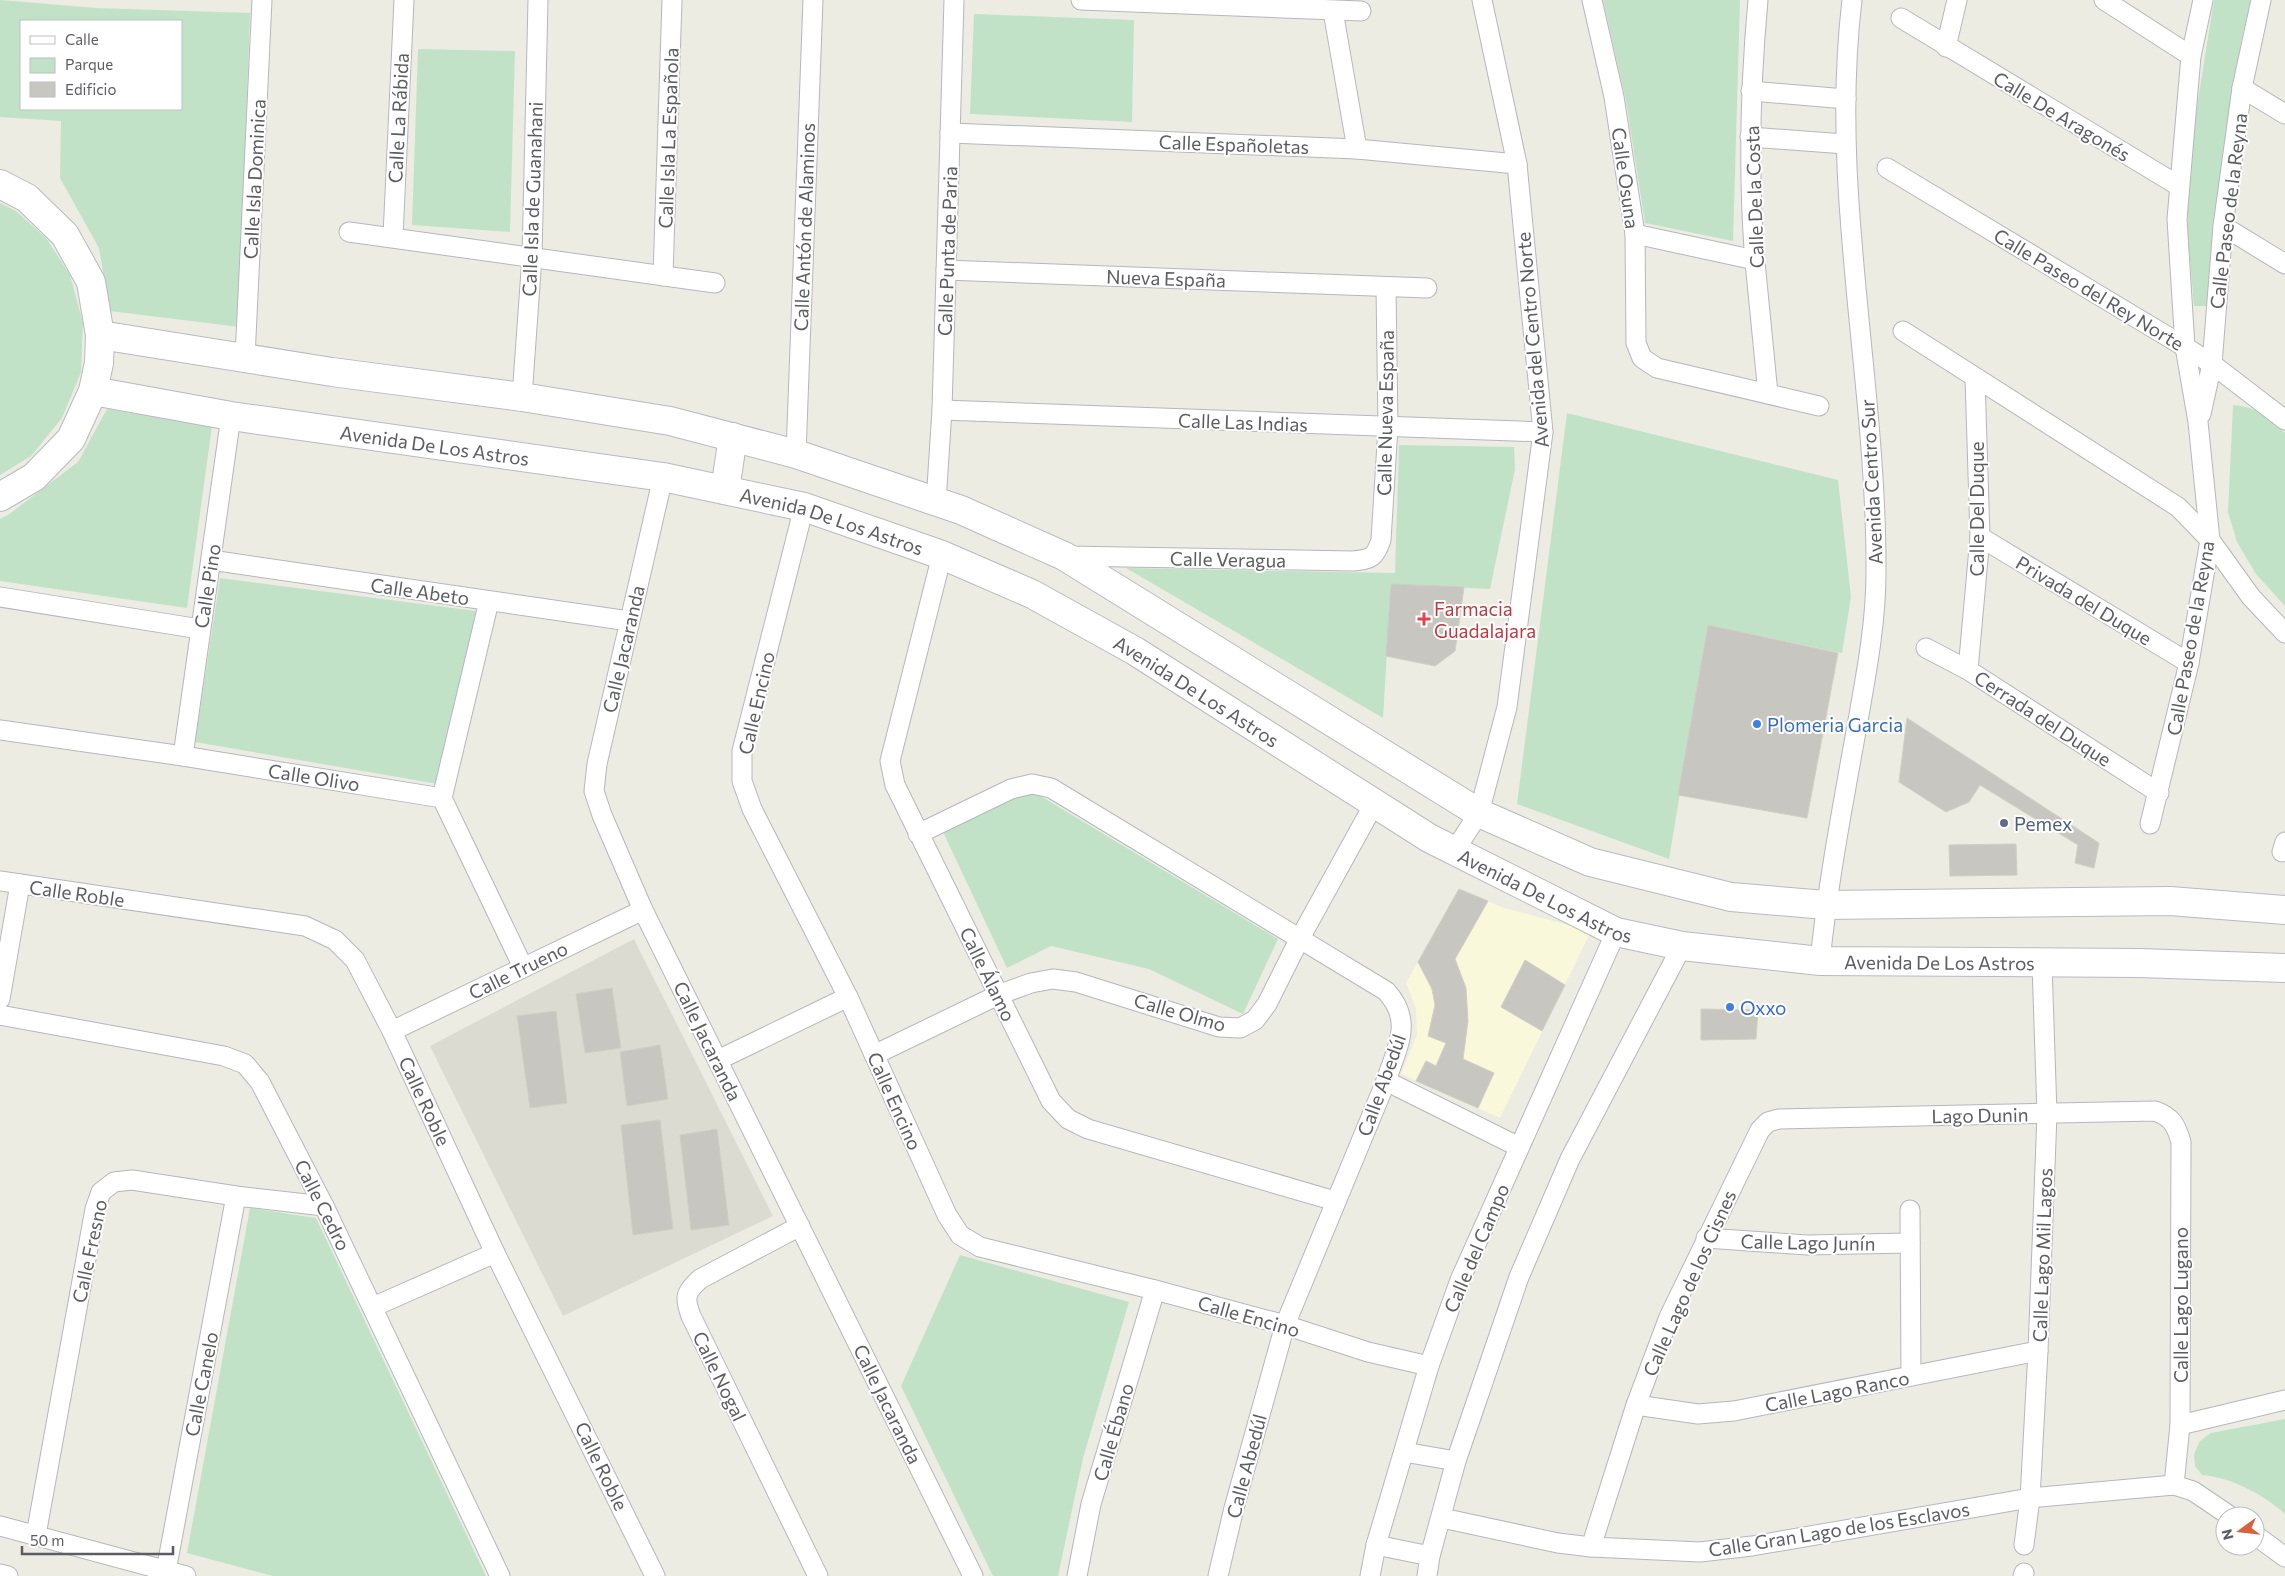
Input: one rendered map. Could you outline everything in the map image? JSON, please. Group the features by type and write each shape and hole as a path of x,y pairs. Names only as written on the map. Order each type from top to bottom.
{"main road":[{"path":"0,184 27,198 65,235 91,282 100,336 99,363 93,391 71,438 34,478 0,497"},
{"path":"100,336 522,397 670,421 796,454 961,510 1064,556 1480,813 1590,862 1732,897 1826,905 2170,901 2285,910"},
{"name":"Avenida De Los Astros","path":"93,391 231,416 663,477 804,507 942,556 1032,594 1135,651 1429,838 1616,932 1682,946 1820,961 2042,964 2158,963 2285,968"},
{"path":"725,490 733,437"}],"street":[{"name":"Calle Isla Dominica","path":"245,358 262,0"},
{"name":"Calle La Rábida","path":"393,236 404,0"},
{"name":"Calle Isla de Guanahani","path":"522,397 532,257 538,0"},
{"name":"Calle Isla La Española","path":"663,276 672,0"},
{"name":"Calle Antón de Alaminos","path":"796,454 813,0"},
{"name":"Calle Punta de Paria","path":"936,502 942,410 954,0"},
{"path":"1081,0 1360,11"},
{"name":"Avenida del Centro Norte","path":"1455,850 1480,813 1507,708 1543,432 1517,164 1482,0"},
{"name":"Calle Osuna","path":"1592,0 1614,97 1635,234 1636,343 1642,358 1658,368 1768,394"},
{"name":"Calle De la Costa","path":"1758,0 1751,91 1750,137 1755,260 1768,394"},
{"name":"Avenida Centro Sur","path":"1820,961 1826,905 1870,650 1876,574 1874,487 1846,144 1846,99 1852,0"},
{"path":"1946,47 1957,0"},
{"path":"2104,0 2192,56"},
{"name":"Calle Paseo de la Reyna","path":"2150,824 2189,663 2210,540 2198,422 2185,347 2178,254 2179,186 2192,56 2203,0"},
{"name":"Calle Paseo de la Reyna","path":"2198,422 2212,364 2223,226 2242,88 2262,0"},
{"path":"1333,11 1357,149"},
{"name":"Calle De Aragonés","path":"1901,18 1946,47 2179,186"},
{"path":"2242,88 2285,114"},
{"path":"1751,91 1846,99"},
{"name":"Calle Españoletas","path":"950,133 1357,149 1517,164"},
{"path":"1750,137 1846,144"},
{"name":"Calle Paseo del Rey Norte","path":"1887,168 2212,364 2285,420"},
{"path":"2223,226 2285,264"},
{"path":"349,232 393,236 715,283"},
{"path":"1635,234 1755,260"},
{"name":"Nueva España","path":"946,270 1427,288"},
{"name":"Calle Nueva España","path":"1381,540 1388,427 1386,287"},
{"path":"1902,331 2178,507 2210,540 2252,597 2285,633"},
{"name":"Calle Del Duque","path":"1968,670 1980,537 1975,378"},
{"path":"1768,394 1819,406"},
{"name":"Calle Las Indias","path":"942,410 1543,432"},
{"name":"Calle Pino","path":"183,756 231,416"},
{"name":"Calle Jacaranda","path":"663,477 597,764 594,791 602,815 643,910 973,1576"},
{"name":"Calle Encino","path":"804,507 742,751 742,781 752,809 848,997 947,1216 960,1235 980,1247 1155,1290 1286,1325 1368,1352 1429,1366"},
{"name":"Privada del Duque","path":"1980,537 2189,663"},
{"name":"Calle Veragua","path":"1064,556 1352,561 1368,559 1377,552 1381,540"},
{"name":"Calle Álamo","path":"942,556 890,761 895,785 918,834 1051,1102 1068,1119 1088,1129 1335,1201"},
{"name":"Calle Abeto","path":"211,560 629,621"},
{"path":"0,597 200,628"},
{"path":"489,601 442,798 523,967"},
{"name":"Cerrada del Duque","path":"1926,648 1968,670 2159,793"},
{"name":"Calle Olivo","path":"0,730 183,756 442,798"},
{"name":"Calle Abedúl","path":"918,834 1011,789 1032,784 1051,788 1299,940 1386,990 1395,1000 1401,1012 1403,1026 1386,1081 1335,1201 1286,1325 1234,1508 1218,1576"},
{"name":"Calle Olmo","path":"874,1055 998,995 1032,983 1053,979 1076,982 1219,1026 1240,1028 1254,1020 1267,1004 1299,940 1374,804"},
{"name":"Calle Roble","path":"0,881 305,926 335,940 355,960 392,1031 495,1253 655,1576"},
{"path":"0,999 20,884"},
{"name":"Calle Trueno","path":"392,1031 643,910"},
{"name":"Calle del Campo","path":"1370,1576 1376,1545 1429,1366 1460,1280 1519,1147 1565,1050 1616,932"},
{"path":"1427,1576 1430,1556 1442,1518 1456,1461 1519,1277 1570,1159 1682,946"},
{"name":"Calle Lago Mil Lagos","path":"2024,1545 2030,1498 2038,1351 2047,1114 2042,964"},
{"path":"718,1060 848,997"},
{"name":"Calle Cedro","path":"0,1015 224,1056 244,1064 260,1082 324,1206 500,1576"},
{"path":"1386,1081 1519,1147"},
{"name":"Lago Dunin","path":"1779,1119 2155,1111 2167,1115 2176,1126"},
{"name":"Calle Lago de los Cisnes","path":"1591,1547 1636,1405 1669,1318 1706,1238 1760,1130 1768,1122 1779,1119"},
{"name":"Calle Lago Lugano","path":"2174,1485 2180,1424 2181,1142 2176,1126"},
{"name":"Calle Fresno","path":"36,1535 95,1209 101,1192 114,1182 132,1180 236,1196 324,1206"},
{"name":"Calle Canelo","path":"166,1571 236,1196"},
{"path":"1910,1210 1911,1376"},
{"name":"Calle Nogal","path":"800,1226 700,1279 688,1290 686,1301 818,1576"},
{"name":"Calle Lago Junín","path":"1706,1238 1807,1245 1910,1243"},
{"path":"373,1308 495,1253"},
{"name":"Calle Ébano","path":"1078,1576 1091,1504 1155,1290"},
{"name":"Calle Lago Ranco","path":"1636,1405 1698,1414 1734,1411 2038,1351"},
{"path":"2180,1424 2285,1400"},
{"path":"1404,1452 1456,1461"},
{"name":"Calle Gran Lago de los Esclavos","path":"1442,1518 1558,1543 1591,1547 1700,1552 1735,1548 2030,1498 2174,1485 2193,1491 2215,1506"},
{"path":"0,1526 186,1576"},
{"path":"2265,1542 2285,1557"},
{"path":"1376,1545 1430,1556"},
{"path":"0,1574 8,1576"}],"shaded area":[{"path":"1459,889 1504,908 1591,931 1500,1118 1401,1074 1417,1035 1416,1008 1406,983"},
{"path":"634,939 773,1216 563,1316 430,1046"}],"green space":[{"path":"0,0 96,8 250,13 239,327 110,311 99,248 60,178 61,121 0,117"},
{"path":"1603,0 1740,0 1733,241 1645,223 1626,101"},
{"path":"2214,0 2251,0 2241,41 2213,226 2212,306 2194,306 2188,237 2188,163"},
{"path":"974,14 1134,20 1132,122 970,114"},
{"path":"418,49 515,51 510,232 412,225"},
{"path":"0,203 16,211 47,239 70,275 83,323 81,372 62,418 31,456 0,475"},
{"path":"2233,405 2255,410 2274,422 2285,433 2285,606 2256,574 2237,542 2228,512"},
{"path":"107,409 212,426 187,608 0,581 0,519 78,462"},
{"path":"1567,413 1838,480 1851,597 1842,653 1708,625 1669,859 1517,804"},
{"path":"1399,445 1514,447 1515,469 1490,589 1391,584 1383,718 1126,568 1395,573"},
{"path":"220,578 476,611 438,784 195,742"},
{"path":"1029,789 1278,939 1243,1014 1149,969 1051,946 1007,968 943,832"},
{"path":"250,1208 316,1218 486,1576 273,1576 187,1553"},
{"path":"960,1255 1129,1302 1083,1458 1058,1576 993,1576 901,1386"},
{"path":"2285,1419 2285,1514 2268,1500 2246,1488 2224,1479 2202,1475 2195,1466 2194,1454 2200,1441 2211,1433"}],"building":[{"name":"Farmacia Guadalajara","path":"1391,584 1464,587 1455,651 1435,666 1386,656"},
{"name":"Plomeria Garcia","path":"1708,625 1838,653 1807,818 1678,795"},
{"path":"1907,718 2099,843 2094,868 2075,863 2078,845 1980,785 1969,802 1946,812 1899,782"},
{"path":"2016,844 2017,875 1950,876 1949,845"},
{"path":"1459,889 1488,901 1455,959 1466,988 1468,1021 1463,1059 1494,1073 1478,1108 1416,1081 1426,1061 1436,1066 1446,1043 1428,1036 1435,1005 1432,989 1418,962"},
{"path":"1525,960 1565,985 1542,1031 1501,1007"},
{"path":"612,988 621,1048 585,1053 576,994"},
{"path":"1701,1009 1758,1010 1756,1039 1701,1040"},
{"path":"556,1011 567,1103 530,1108 517,1016"},
{"path":"660,1045 668,1099 627,1106 620,1052"},
{"path":"660,1120 673,1229 633,1235 621,1125"},
{"path":"717,1129 729,1225 691,1230 680,1135"}],"place":[{"name":"Farmacia Guadalajara","path":"1424,619"},
{"name":"Plomeria Garcia","path":"1757,724"},
{"name":"Pemex","path":"2004,823"},
{"name":"Oxxo","path":"1730,1007"}]}
